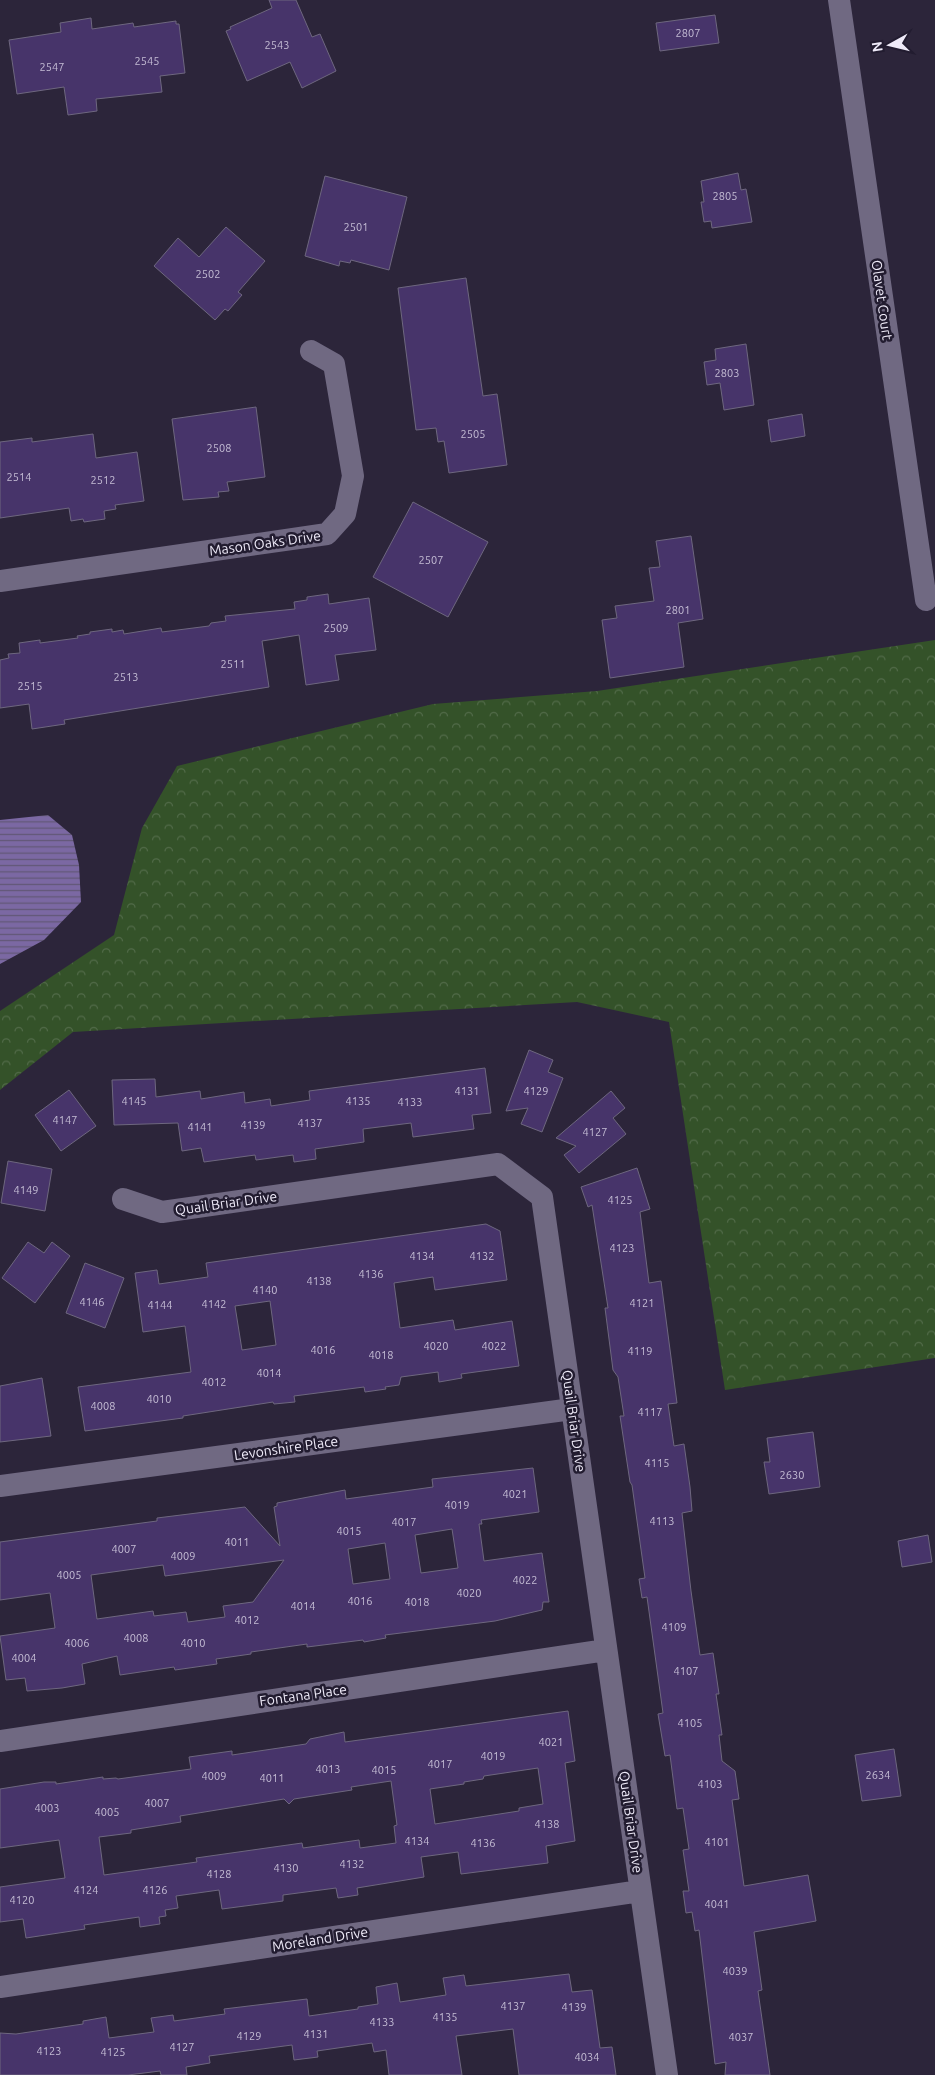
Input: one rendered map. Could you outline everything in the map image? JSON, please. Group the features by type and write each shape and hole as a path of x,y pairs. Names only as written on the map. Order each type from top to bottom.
{"street":[{"name":"Olavet Court","path":"838,0 926,600"},
{"name":"Mason Oaks Drive","path":"0,581 327,534 345,514 353,476 334,364 311,351"},
{"name":"Quail Briar Drive","path":"123,1199 162,1212 498,1164 542,1197 667,2075"},
{"name":"Levonshire Place","path":"0,1486 572,1409"},
{"name":"Fontana Place","path":"0,1740 606,1650"},
{"name":"Moreland Drive","path":"0,1987 640,1891"}],"green space":[{"path":"935,640 935,1358 725,1390 669,1022 577,1002 73,1032 0,1090 0,1011 114,935 142,828 177,766 433,704 597,691"}],"shaded area":[{"path":"48,815 72,835 79,865 81,902 44,940 0,964 0,820"}],"building":[{"path":"269,0 296,0 312,37 320,34 336,71 302,88 290,62 247,81 226,31 231,29 230,27 272,8"},
{"path":"715,15 719,43 660,51 656,23"},
{"path":"91,18 92,29 133,23 134,27 176,21 176,24 179,24 185,73 160,76 162,92 96,99 97,111 68,115 64,87 17,94 9,40 61,32 60,23"},
{"path":"738,173 741,190 746,189 752,222 712,228 711,221 704,222 701,202 704,202 701,181"},
{"path":"325,176 407,197 389,270 351,260 350,263 340,261 339,266 305,256"},
{"path":"226,227 265,261 238,292 242,295 228,311 225,309 215,320 154,266 178,238 199,257"},
{"path":"466,278 483,396 497,394 507,465 449,473 444,441 438,442 436,428 416,430 398,288"},
{"path":"746,344 754,405 724,410 720,383 707,385 704,362 716,360 715,349"},
{"path":"256,407 265,477 227,482 229,491 218,492 219,497 183,500 172,419"},
{"path":"802,414 805,436 771,442 768,420"},
{"path":"93,434 96,458 137,452 144,501 115,505 116,509 104,511 105,519 84,522 83,519 71,521 69,508 0,518 0,442 32,438 32,442"},
{"path":"413,502 488,542 448,617 373,577"},
{"path":"691,536 703,619 678,623 684,667 610,678 602,620 617,618 615,606 654,601 649,568 660,567 656,541"},
{"path":"328,594 329,604 369,598 376,650 335,655 339,680 306,685 299,635 262,641 269,687 64,720 65,724 32,729 29,704 0,708 0,660 9,658 8,654 20,653 19,643 40,640 40,643 78,638 77,636 90,634 90,632 112,629 112,632 123,630 124,634 161,628 162,632 209,626 211,623 226,621 225,616 295,609 294,602 307,600 307,597"},
{"path":"529,1050 553,1060 548,1072 563,1078 542,1132 521,1124 528,1108 506,1111"},
{"path":"485,1068 491,1113 472,1115 474,1129 413,1137 411,1123 363,1129 364,1142 315,1149 316,1159 294,1162 293,1155 256,1160 255,1155 204,1162 201,1148 182,1151 178,1123 114,1125 112,1080 155,1079 156,1097 200,1091 201,1099 244,1092 245,1103 270,1099 271,1106 310,1100 309,1091"},
{"path":"69,1090 96,1126 61,1151 35,1115"},
{"path":"611,1091 625,1108 613,1118 626,1134 579,1173 564,1155 576,1146 556,1138"},
{"path":"8,1161 52,1169 45,1211 1,1203"},
{"path":"637,1168 650,1209 640,1212 649,1283 661,1281 677,1403 668,1404 674,1446 684,1444 690,1487 692,1511 682,1513 700,1655 713,1653 719,1694 716,1694 722,1735 719,1735 722,1761 735,1771 739,1799 732,1800 744,1886 808,1875 816,1921 754,1932 762,1990 758,1991 770,2075 725,2075 726,2062 715,2064 699,1930 695,1931 692,1912 686,1913 683,1891 689,1891 683,1850 689,1849 683,1808 677,1809 670,1755 665,1756 658,1714 663,1713 647,1597 642,1598 639,1579 645,1578 620,1416 624,1416 618,1377 613,1370 605,1308 608,1308 592,1205 588,1207 581,1187"},
{"path":"486,1224 500,1231 507,1280 435,1290 433,1277 394,1283 400,1328 453,1320 455,1330 512,1321 519,1366 461,1374 462,1378 439,1382 438,1372 401,1377 399,1385 385,1387 386,1389 365,1392 364,1387 294,1396 295,1402 274,1404 273,1402 183,1416 183,1418 85,1431 78,1387 191,1372 185,1326 143,1332 135,1273 157,1270 159,1284 208,1277 206,1263","holes":["270,1301 276,1345 242,1350 235,1306"]},
{"path":"28,1242 44,1253 52,1242 70,1256 35,1303 2,1278"},
{"path":"85,1263 124,1278 105,1328 66,1313"},
{"path":"42,1378 51,1436 0,1442 0,1386"},
{"path":"813,1432 820,1487 769,1494 764,1462 770,1462 767,1438"},
{"path":"533,1468 539,1512 481,1520 482,1524 479,1524 484,1561 542,1553 549,1602 543,1602 542,1610 495,1621 385,1635 386,1638 364,1642 363,1640 307,1647 307,1644 251,1652 251,1654 216,1659 217,1664 175,1670 174,1667 120,1675 117,1656 82,1664 85,1684 62,1688 27,1691 25,1678 6,1680 0,1636 55,1628 50,1593 0,1600 0,1542 157,1521 157,1518 245,1507 280,1546 274,1507 277,1506 277,1503 345,1490 346,1499 433,1487 432,1479","holes":["452,1529 458,1568 421,1573 415,1535","385,1543 390,1579 353,1584 348,1549","284,1560 253,1602 223,1606 225,1617 188,1622 186,1612 154,1616 153,1611 97,1619 91,1575 163,1565 165,1576"]},
{"path":"928,1535 932,1562 902,1567 898,1541"},
{"path":"568,1711 575,1761 565,1763 575,1841 546,1846 548,1863 461,1874 458,1852 421,1857 424,1877 357,1888 358,1895 338,1898 336,1888 283,1895 283,1901 222,1909 219,1890 176,1896 178,1908 165,1910 166,1916 159,1917 160,1924 140,1927 139,1917 84,1925 85,1929 26,1938 23,1919 0,1922 0,1887 65,1878 59,1840 0,1848 0,1789 44,1782 56,1782 56,1784 103,1777 103,1779 118,1779 191,1769 189,1757 232,1751 232,1755 306,1744 310,1739 344,1732 345,1742","holes":["538,1768 543,1804 519,1808 519,1811 435,1824 430,1789 464,1784 464,1782 483,1779 484,1776","391,1781 397,1825 394,1826 396,1843 360,1848 359,1840 303,1848 302,1843 196,1858 197,1862 104,1875 99,1837 131,1833 131,1830 181,1822 180,1816 284,1799 289,1804 294,1799 352,1790 351,1787"]},
{"path":"894,1749 901,1796 862,1801 855,1755"},
{"path":"569,1974 572,1992 592,1990 600,2048 612,2047 616,2075 519,2075 513,2029 456,2036 462,2075 389,2075 386,2050 374,2052 372,2043 317,2051 318,2057 294,2060 292,2045 209,2056 210,2063 186,2067 187,2075 161,2075 160,2071 128,2075 0,2075 0,2033 16,2034 83,2024 83,2021 106,2017 109,2038 154,2032 151,2018 173,2015 174,2021 225,2014 224,2009 307,1999 309,2016 358,2009 358,2007 378,2004 376,1987 397,1983 400,2002 446,1995 443,1978 464,1975 466,1986"}]}
